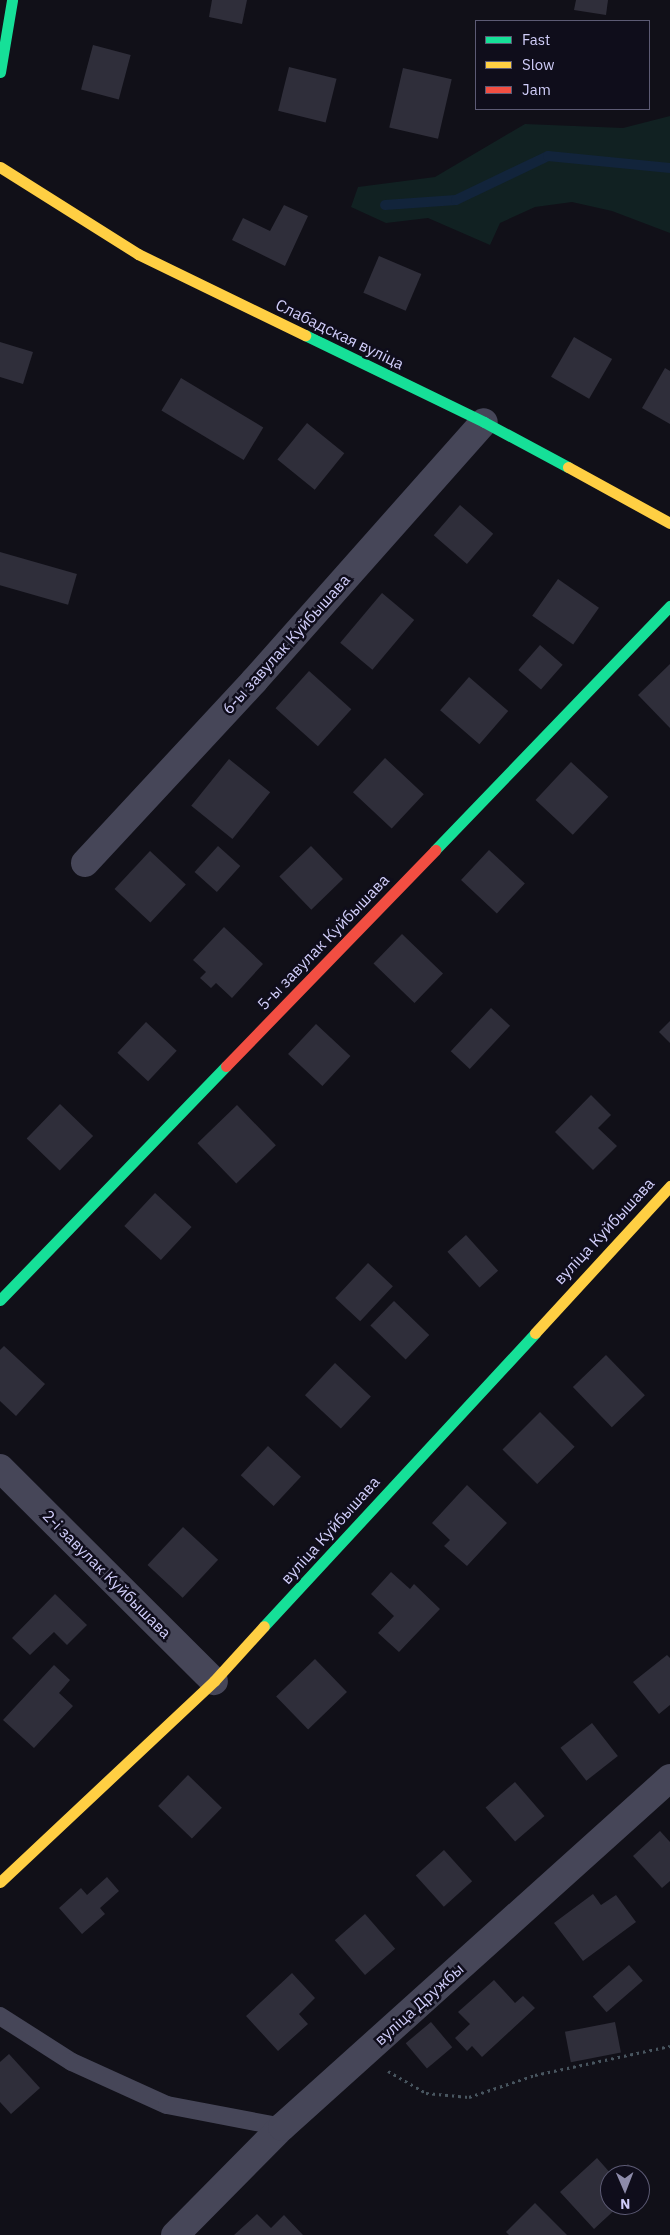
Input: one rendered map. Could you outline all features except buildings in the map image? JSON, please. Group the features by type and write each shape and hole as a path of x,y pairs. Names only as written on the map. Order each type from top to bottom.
{"street":[{"path":"0,72 12,0"},
{"name":"Слабадская вуліца","path":"0,167 138,254 484,422 670,523"},
{"name":"6-ы завулак Куйбышава","path":"85,863 254,681 484,422"},
{"name":"5-ы завулак Куйбышава","path":"0,1300 670,606"},
{"name":"вуліца Куйбышава","path":"0,1882 214,1681 670,1186"},
{"name":"2-і завулак Куйбышава","path":"0,1468 214,1681"},
{"name":"вуліца Дружбы","path":"174,2235 282,2127 670,1778"}],"lane":[{"path":"0,2016 72,2062 167,2105 282,2127"}],"path":[{"path":"362,2055 426,2093 469,2096 535,2075 670,2046"}],"shaded area":[{"path":"670,116 670,233 612,211 572,202 535,207 500,223 490,245 428,218 386,223 351,207 358,187 435,177 525,124 623,128"}],"waterway":[{"path":"385,205 456,200 548,156 670,168"}],"traffic: fast":[{"path":"0,72 12,0"},
{"path":"305,335 484,422 568,467"},
{"path":"435,850 670,606"},
{"path":"0,1300 226,1066"},
{"path":"264,1626 535,1333"}],"traffic: slow":[{"path":"0,167 138,254 305,335"},
{"path":"568,467 670,523"},
{"path":"535,1333 670,1186"},
{"path":"0,1882 214,1681 264,1626"}],"traffic: jam":[{"path":"226,1066 435,850"}]}
